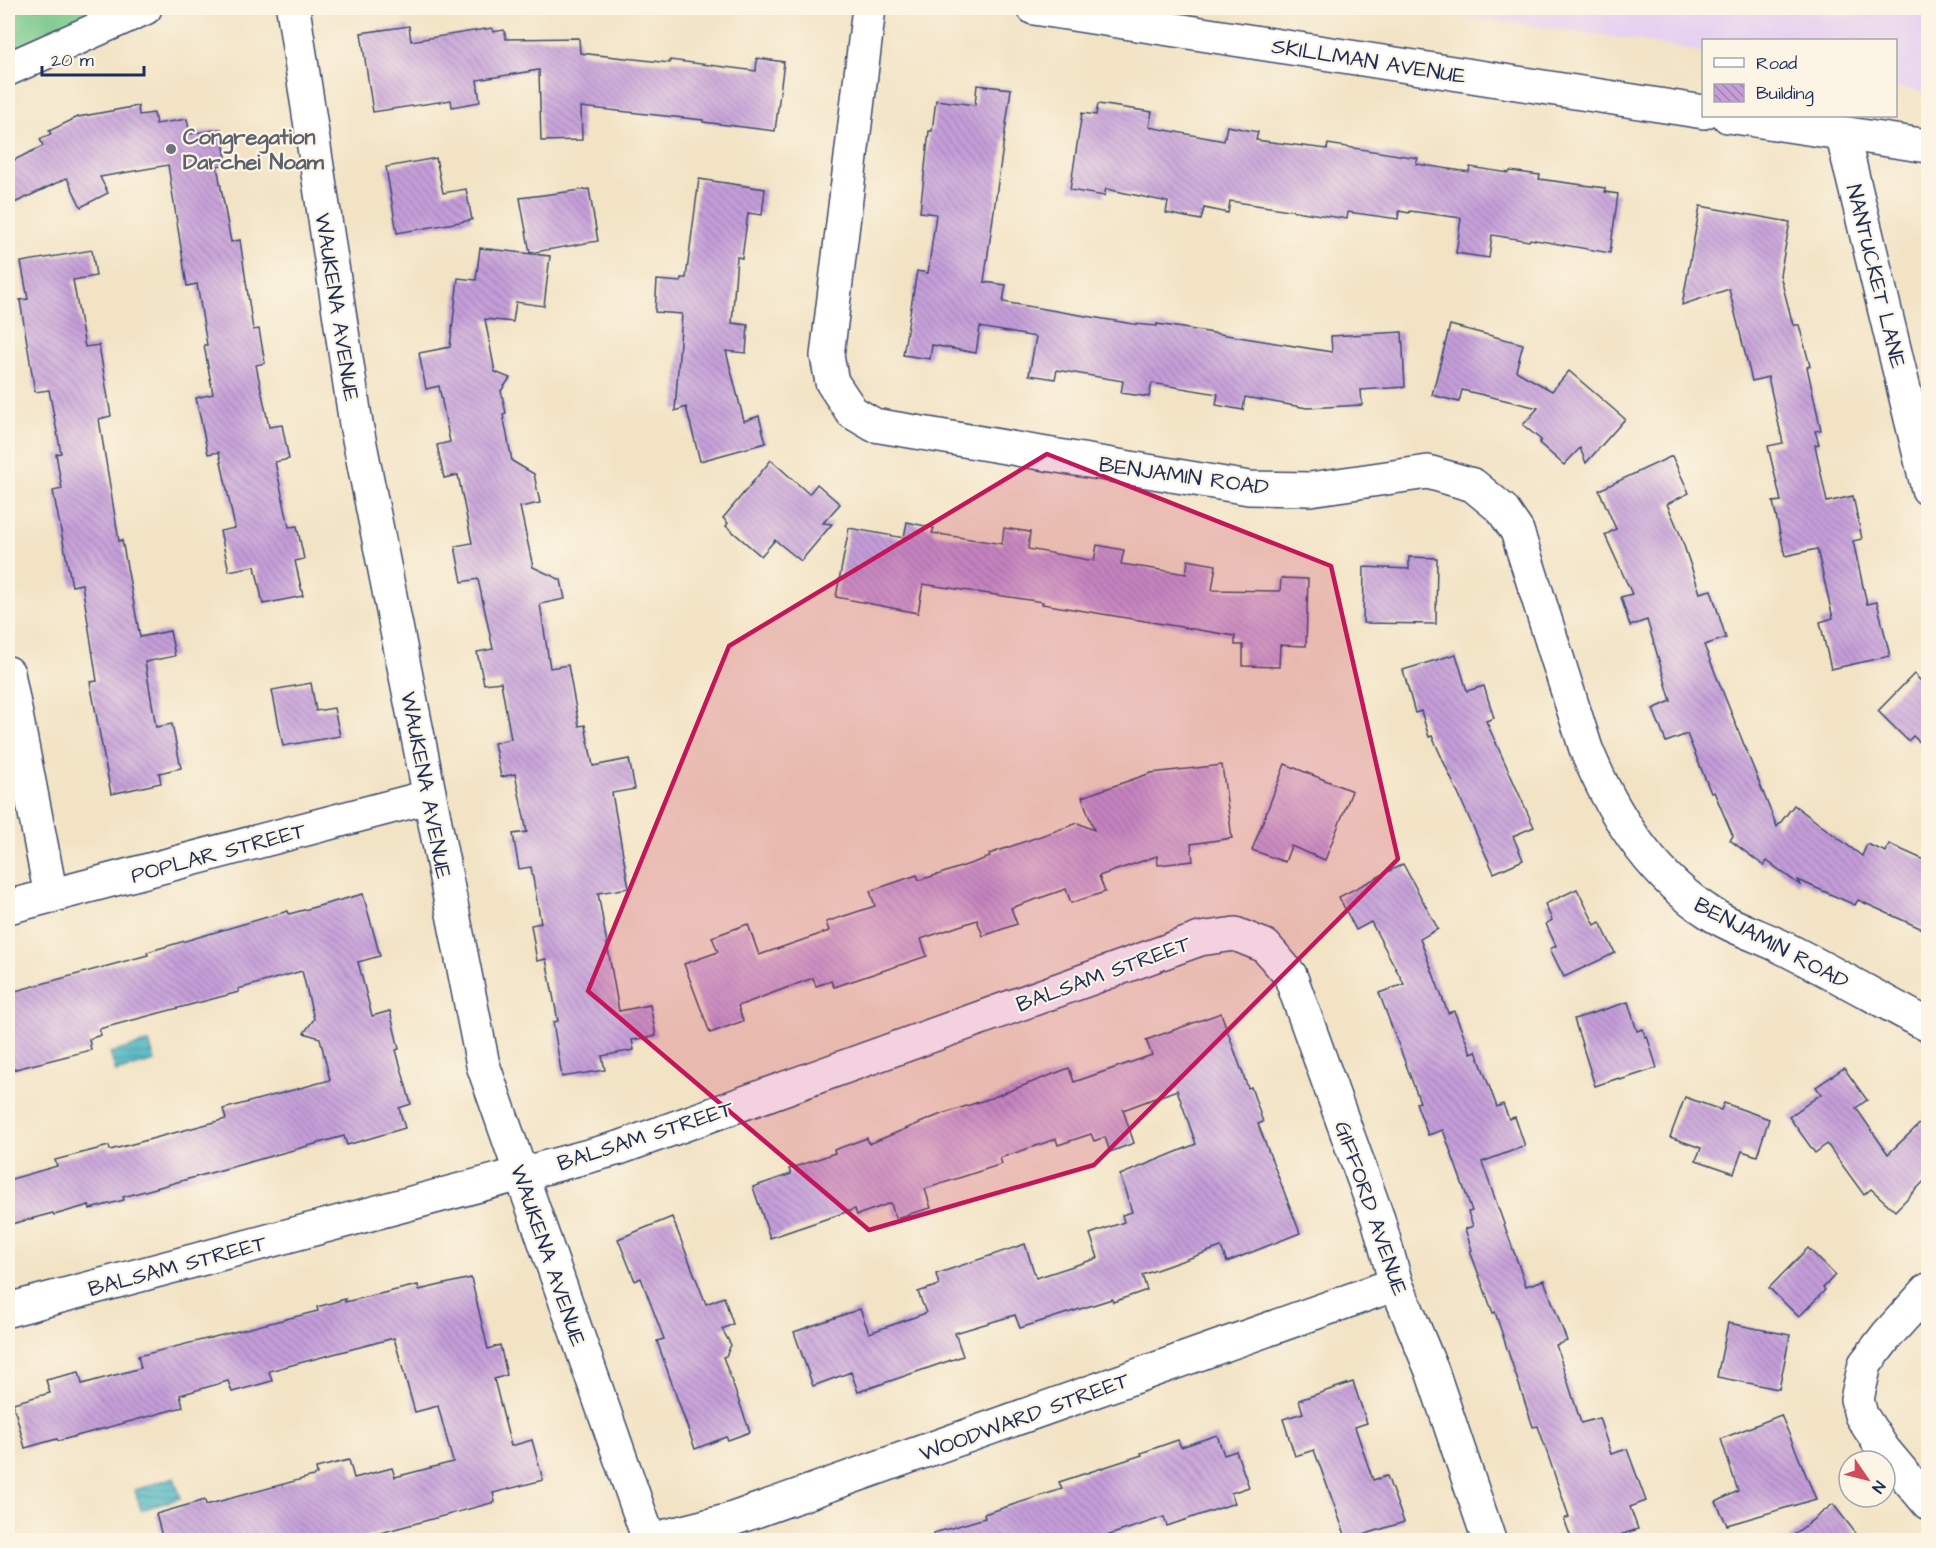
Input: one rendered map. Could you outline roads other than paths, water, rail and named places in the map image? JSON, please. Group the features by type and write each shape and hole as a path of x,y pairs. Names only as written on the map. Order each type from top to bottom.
{"street":[{"path":"8,69 145,8"},
{"name":"WAUKENA AVENUE","path":"293,8 356,424 428,797 483,1065 650,1540"},
{"name":"BENJAMIN ROAD","path":"869,8 827,356 832,382 852,412 873,425 1249,488 1310,489 1428,472 1473,484 1502,509 1517,531 1586,749 1599,782 1634,840 1676,888 1711,914 1780,946 1929,1025"},
{"name":"SKILLMAN AVENUE","path":"1034,8 1702,112"},
{"path":"1735,117 1929,146"},
{"name":"NANTUCKET LANE","path":"1842,133 1929,489"},
{"path":"8,674 51,896"},
{"name":"POPLAR STREET","path":"8,907 428,797"},
{"name":"GIFFORD AVENUE","path":"1200,939 1235,934 1265,946 1290,975 1378,1218 1396,1284 1432,1371 1489,1540"},
{"name":"BALSAM STREET","path":"8,1310 619,1148 1200,939"},
{"name":"WOODWARD STREET","path":"650,1540 727,1521 1396,1284"},
{"path":"1929,1290 1864,1364 1857,1399 1861,1415 1883,1449 1929,1503"}],"water":[{"path":"149,1042 155,1061 116,1072 110,1053"},
{"path":"174,1477 181,1498 141,1510 135,1490"}],"place":[{"name":"Congregation Darchei Noam","path":"171,149"}]}
